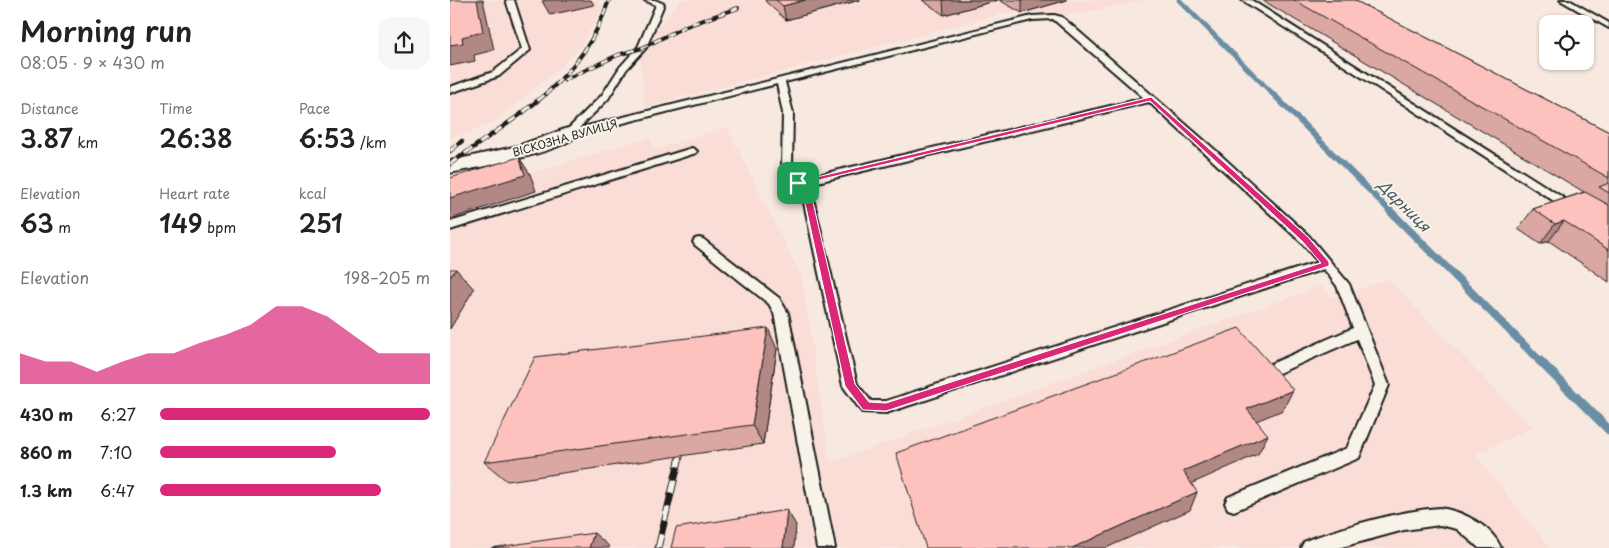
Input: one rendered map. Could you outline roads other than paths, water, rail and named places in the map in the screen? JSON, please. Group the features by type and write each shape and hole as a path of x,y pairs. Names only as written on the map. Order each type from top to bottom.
{"street":[{"name":"ВІСКОЗНА ВУЛИЦЯ","path":"450,166 550,143 568,134"}],"lane":[{"path":"450,90 496,74 526,50 510,0"},
{"path":"568,134 605,97 623,68 642,48 664,2 648,0"},
{"path":"1246,0 1584,214"},
{"path":"1564,0 1609,26"},
{"name":"ВІСКОЗНА ВУЛИЦЯ","path":"568,134 679,108 1032,18 1054,17 1064,23 1151,99 1298,232 1343,284 1382,385 1353,453 1234,503"},
{"path":"781,82 788,113 787,165 808,198 850,386 867,407 886,407 1326,264"},
{"path":"798,183 1151,99"},
{"path":"450,226 692,151"},
{"path":"700,242 774,302 781,313 826,548"},
{"path":"1268,371 1361,331"},
{"path":"1312,548 1425,517 1451,517 1474,530 1492,548"}],"waterway":[{"name":"Дарниця","path":"1179,0 1609,430"}],"railway":[{"path":"547,93 567,73 584,51 598,28 609,0"},
{"path":"564,80 618,55 642,48 686,26 738,8"},
{"path":"450,164 521,114 547,93"},
{"path":"450,151 462,141"},
{"path":"658,548 683,444"}]}
